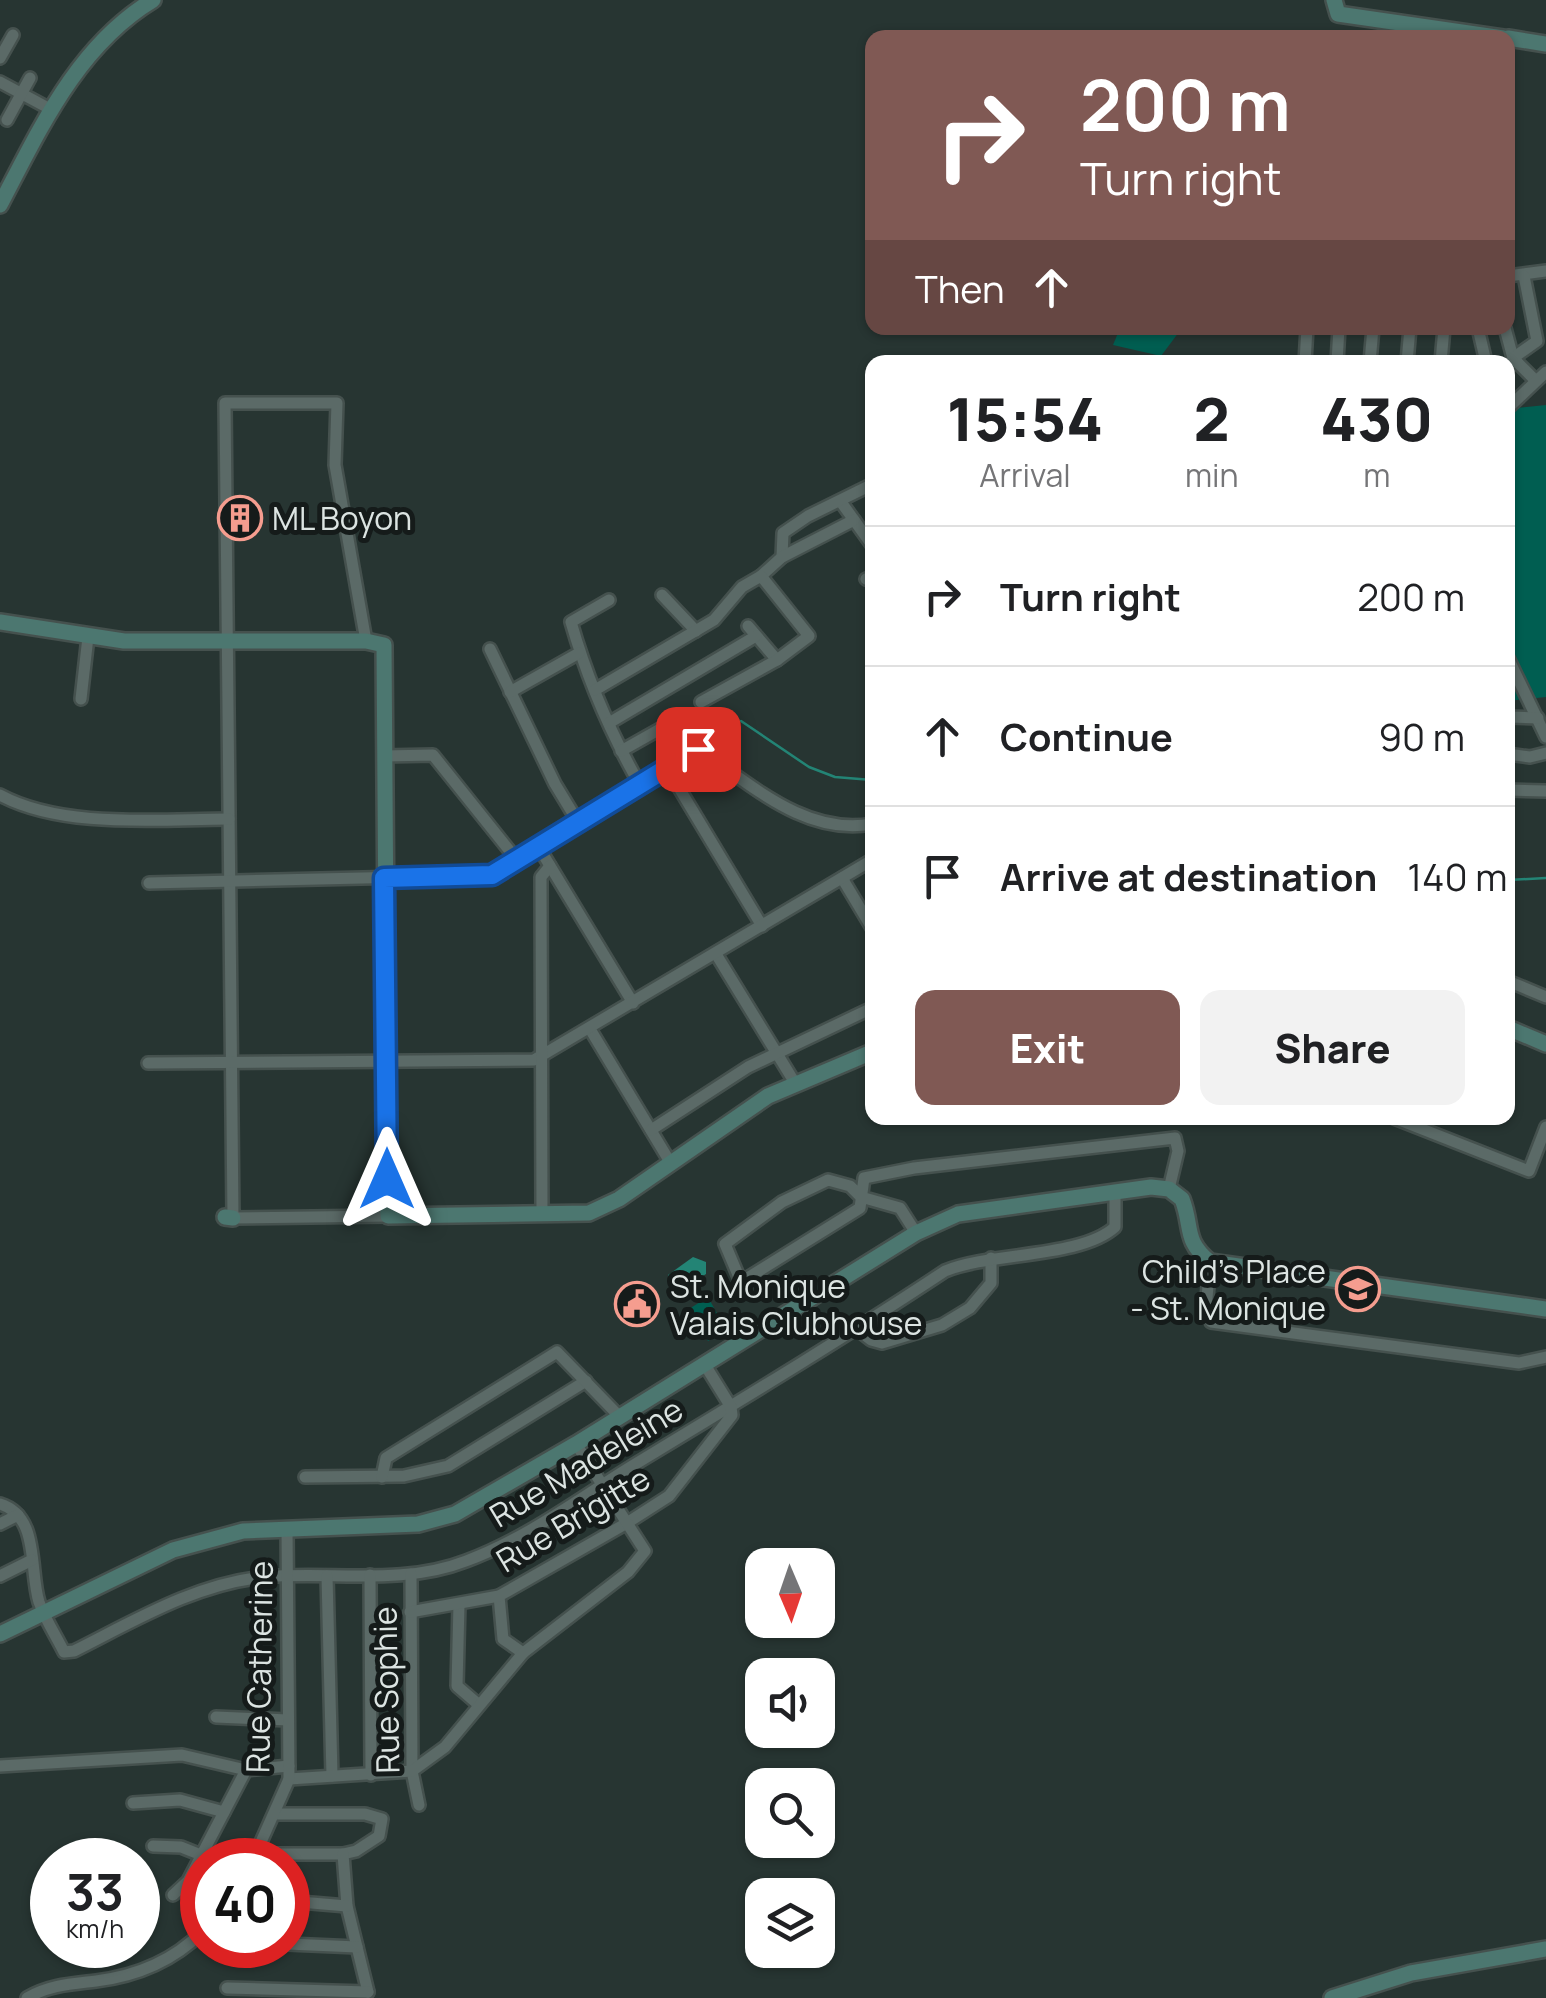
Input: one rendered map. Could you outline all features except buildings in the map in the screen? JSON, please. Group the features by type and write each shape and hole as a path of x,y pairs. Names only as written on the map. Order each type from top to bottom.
{"street":[{"path":"0,205 82,61 116,26 153,0"},
{"path":"1334,0 1338,14 1449,30"},
{"path":"0,58 12,35"},
{"path":"1515,39 1546,44"},
{"path":"7,120 30,78"},
{"path":"0,82 52,110"},
{"path":"1515,276 1546,271"},
{"path":"1515,357 1537,342 1524,276"},
{"path":"1515,359 1541,377 1515,396"},
{"path":"366,641 335,465 336,403 225,403 229,1218 590,1213 606,1207 768,1096 865,1055"},
{"path":"782,557 783,533 865,488"},
{"path":"840,502 865,535"},
{"path":"595,690 714,620 742,587 782,557 854,520"},
{"path":"702,702 777,660 808,636 761,576"},
{"path":"662,594 696,631"},
{"path":"608,600 571,622 609,723 640,784"},
{"path":"0,622 142,642 366,641 384,645 388,1216"},
{"path":"609,723 752,631 777,660"},
{"path":"81,699 88,636"},
{"path":"490,649 578,822"},
{"path":"510,692 580,653"},
{"path":"1515,672 1546,736"},
{"path":"1515,717 1538,718"},
{"path":"621,751 676,720"},
{"path":"148,883 492,875 698,749 784,806 814,821 865,824"},
{"path":"1515,755 1546,754"},
{"path":"384,756 433,755 517,860"},
{"path":"667,768 762,926"},
{"path":"1515,790 1546,791"},
{"path":"0,796 50,814 230,819"},
{"path":"538,846 632,1003"},
{"path":"148,1063 541,1058 865,864"},
{"path":"542,1214 541,878 550,866"},
{"path":"842,878 865,916"},
{"path":"716,954 795,1083"},
{"path":"1515,984 1546,996"},
{"path":"651,1130 725,1081 865,1011"},
{"path":"590,1028 670,1162"},
{"path":"1515,1031 1546,1044"},
{"path":"1412,1125 1529,1171 1542,1146 1546,1127"},
{"path":"916,1234 900,1208 862,1197 850,1186 828,1180 782,1202 724,1244 741,1282 860,1208 862,1197 864,1178 914,1168 1174,1138 1178,1151 1168,1188"},
{"path":"0,1634 173,1550 243,1532 434,1520 479,1502 916,1234 958,1214 1168,1188 1182,1199 1189,1239 1210,1262 1546,1310"},
{"name":"Rue Madeleine","path":"44,1612 64,1652 74,1651 195,1593 239,1581 288,1576 411,1574 463,1563 513,1541 946,1271 991,1258 1063,1248 1108,1234 1115,1227 1114,1192"},
{"path":"857,1329 871,1340 882,1342 960,1316 991,1284 991,1258"},
{"path":"1210,1262 1206,1310 1211,1322 1519,1362 1546,1357"},
{"path":"382,1478 386,1458 557,1352 620,1416"},
{"path":"705,1365 731,1407"},
{"path":"305,1478 382,1478 448,1466 586,1380"},
{"name":"Rue Brigitte","path":"410,1612 498,1596 627,1523 669,1496 729,1422 731,1407"},
{"path":"0,1766 182,1755 246,1770 332,1776 412,1771 444,1747 524,1654 628,1572 644,1550 576,1444"},
{"path":"0,1504 18,1515 29,1532 39,1602 44,1612"},
{"path":"0,1524 18,1515"},
{"name":"Rue Catherine","path":"264,1838 289,1772 287,1528"},
{"path":"0,1576 32,1560"},
{"name":"Rue Sophie","path":"411,1574 412,1771 419,1805"},
{"path":"327,1576 332,1776"},
{"path":"370,1576 371,1775"},
{"path":"498,1596 503,1639 524,1654"},
{"path":"460,1604 458,1686 479,1705"},
{"path":"216,1718 288,1720"},
{"path":"210,1838 246,1770"},
{"path":"134,1803 180,1800 224,1812"},
{"path":"276,1814 365,1814 382,1819 378,1836 356,1851 310,1855"},
{"path":"227,1988 371,1995 347,1906 343,1854"},
{"path":"173,1895 180,1888"},
{"path":"310,1903 347,1906"},
{"path":"310,1945 357,1947"},
{"path":"27,1998 43,1988 143,1972 180,1949"},
{"path":"1332,1998 1411,1973 1546,1949"}],"shaded area":[{"path":"1117,335 1177,335 1162,355 1113,345"},
{"path":"1546,405 1546,697 1515,700 1515,408"},
{"path":"693,1257 706,1262 706,1274 678,1292 668,1275"},
{"path":"708,1297 726,1330 708,1341 689,1309"}],"waterway":[{"path":"741,721 809,767 835,777 865,779"},
{"path":"1515,880 1546,878"}],"place":[{"name":"ML Boyon","path":"240,518"},
{"name":"Child's Place - St. Monique","path":"1358,1289"},
{"name":"St. Monique Valais Clubhouse","path":"637,1304"}],"route":[{"path":"387,1179 384,878 492,875 698,749"}]}
